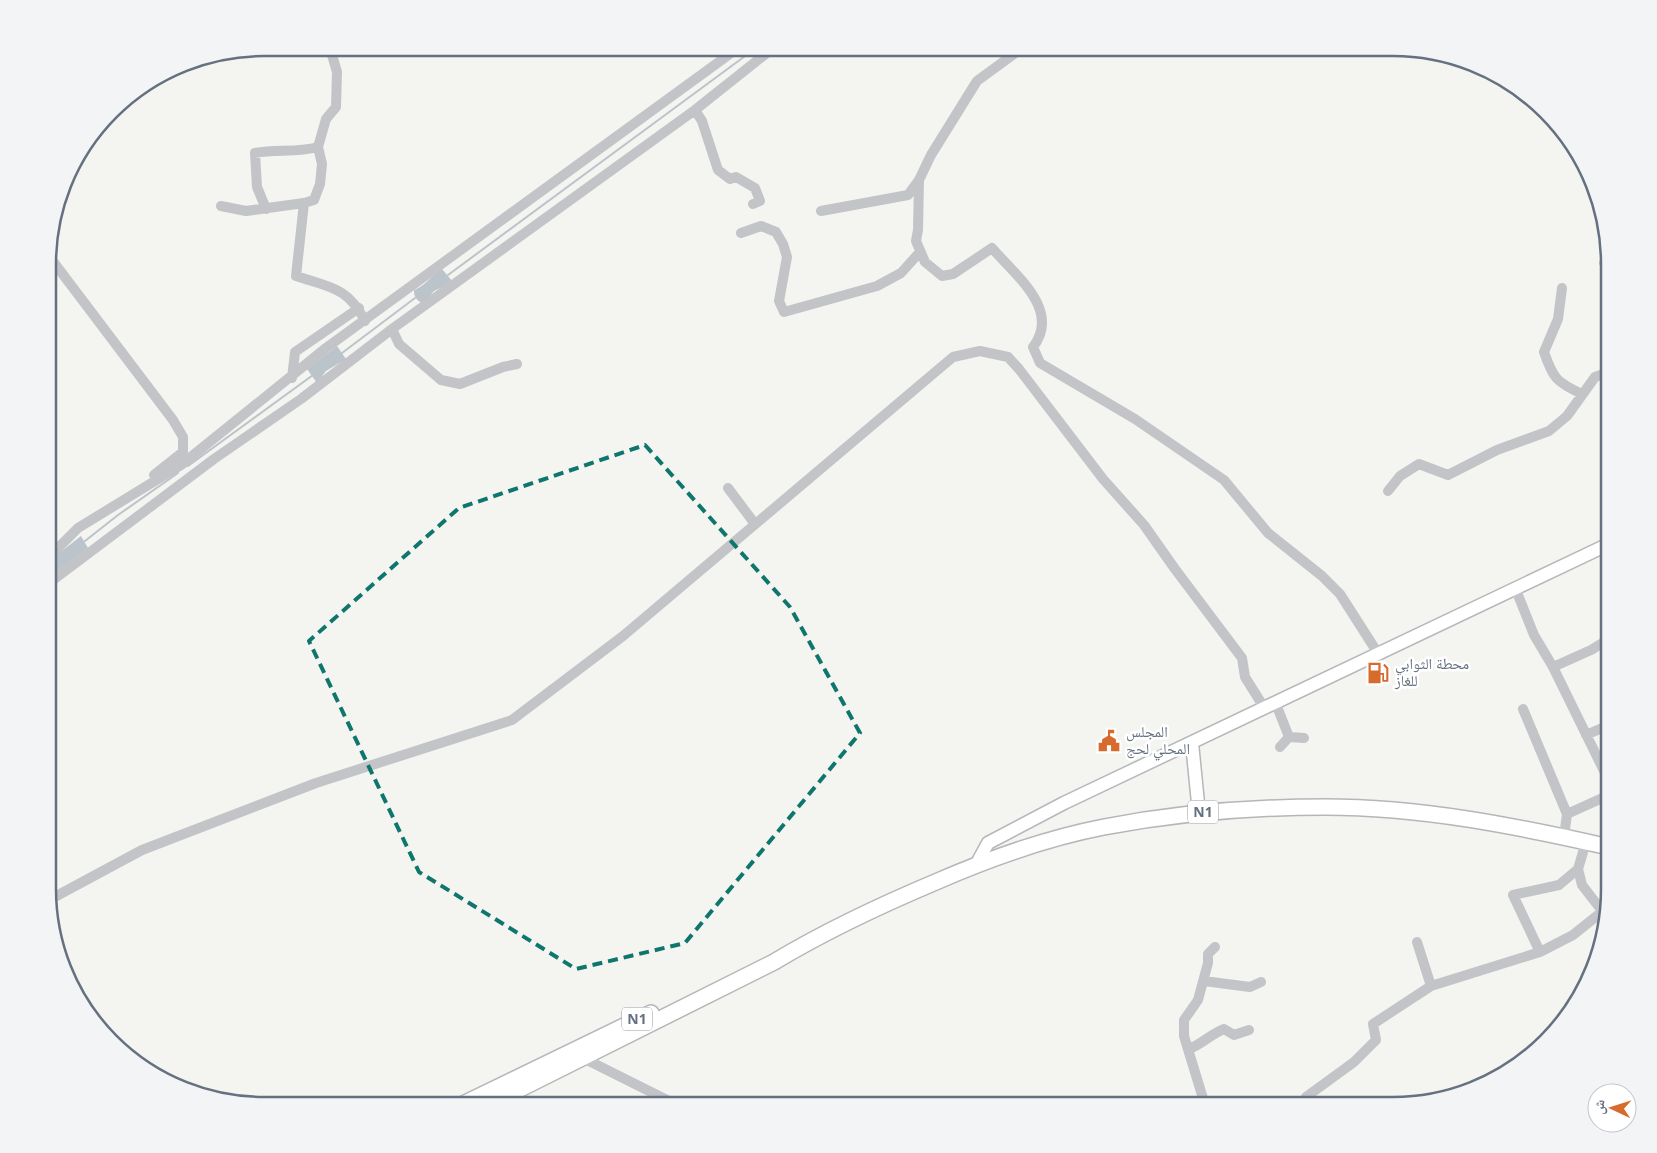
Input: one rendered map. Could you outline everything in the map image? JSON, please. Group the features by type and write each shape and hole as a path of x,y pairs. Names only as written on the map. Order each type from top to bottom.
{"highway":[{"name":"N1","path":"477,1097 770,954 816,937 976,865 1020,850 1102,827 1234,809 1326,807 1388,810 1456,817 1521,828 1601,845"},
{"name":"N1","path":"504,1097 774,962 816,937"}],"main road":[{"path":"976,865 988,843 1064,803 1516,590 1601,548"},
{"path":"1192,743 1199,813"}],"street":[{"path":"221,206 246,211 314,200 320,184 322,164 318,147 326,119 336,107 337,72 332,56"},
{"path":"56,549 78,528 141,488 292,378 326,348 727,56"},
{"path":"56,577 214,459 301,399 392,329 695,110 763,56"},
{"path":"821,212 908,195 919,180 931,155 978,81 1011,56"},
{"path":"695,110 702,121 718,170 730,179 736,177 755,188 760,201 753,204"},
{"path":"266,209 257,187 255,153 271,150 301,152 318,147"},
{"path":"919,180 916,241 925,262 942,276 953,274 992,248 1031,291 1040,308 1043,323 1039,340 1033,347 1040,363 1135,419 1224,480 1268,533 1322,576 1340,594 1379,655"},
{"path":"304,203 296,276 344,292 359,308 365,321"},
{"path":"741,233 761,226 776,232 783,244 787,257 779,301 784,312 877,286 901,273 920,252"},
{"path":"56,265 173,420 183,437 187,454"},
{"path":"1562,288 1558,318 1544,352 1550,369 1560,384 1582,394"},
{"path":"292,378 295,352 359,308"},
{"path":"392,329 399,344 441,380 460,384 503,367 518,364"},
{"path":"57,896 142,850 316,783 512,720 623,636 953,357 980,351 1008,357 1103,479 1144,525 1242,658 1245,677 1271,706 1289,736"},
{"path":"1388,491 1400,476 1420,464 1448,476 1497,450 1549,431 1567,416 1595,377 1601,375"},
{"path":"728,488 755,524"},
{"path":"1516,590 1534,635 1553,667 1601,766"},
{"path":"1553,667 1601,644"},
{"path":"1523,709 1567,814 1564,837"},
{"path":"1586,735 1601,728"},
{"path":"1289,736 1304,738"},
{"path":"1280,747 1289,736"},
{"path":"1567,814 1601,799"},
{"path":"1586,842 1578,869 1582,886 1600,908"},
{"path":"1540,952 1513,895 1559,885 1578,869"},
{"path":"1306,1097 1354,1062 1376,1040 1374,1024 1431,986 1540,952 1573,935 1599,918"},
{"path":"1417,942 1431,986"},
{"path":"1203,1097 1184,1036 1184,1020 1198,1000 1204,981 1208,954 1215,947"},
{"path":"1204,981 1250,987 1261,982"},
{"path":"1189,1049 1202,1044 1215,1032 1224,1029 1234,1035 1249,1030"},
{"path":"583,1058 661,1097"}],"highlighted area":[{"path":"645,445 790,607 860,733 685,943 576,969 419,872 309,641 459,508"}],"shaded area":[{"path":"442,269 453,282 434,291 423,304 416,298 414,290 422,286"},
{"path":"337,346 346,359 326,371 317,383 307,369"},
{"path":"81,536 88,548 56,572 56,556"}],"waterway":[{"path":"448,275 745,56"},
{"path":"342,353 415,298"},
{"path":"188,466 313,375"},
{"path":"85,541 118,515 178,473"}],"place":[{"name":"محطة الثوابي للغاز","path":"1378,673"},
{"name":"المجلس المحلي لحج","path":"1109,741"}]}
